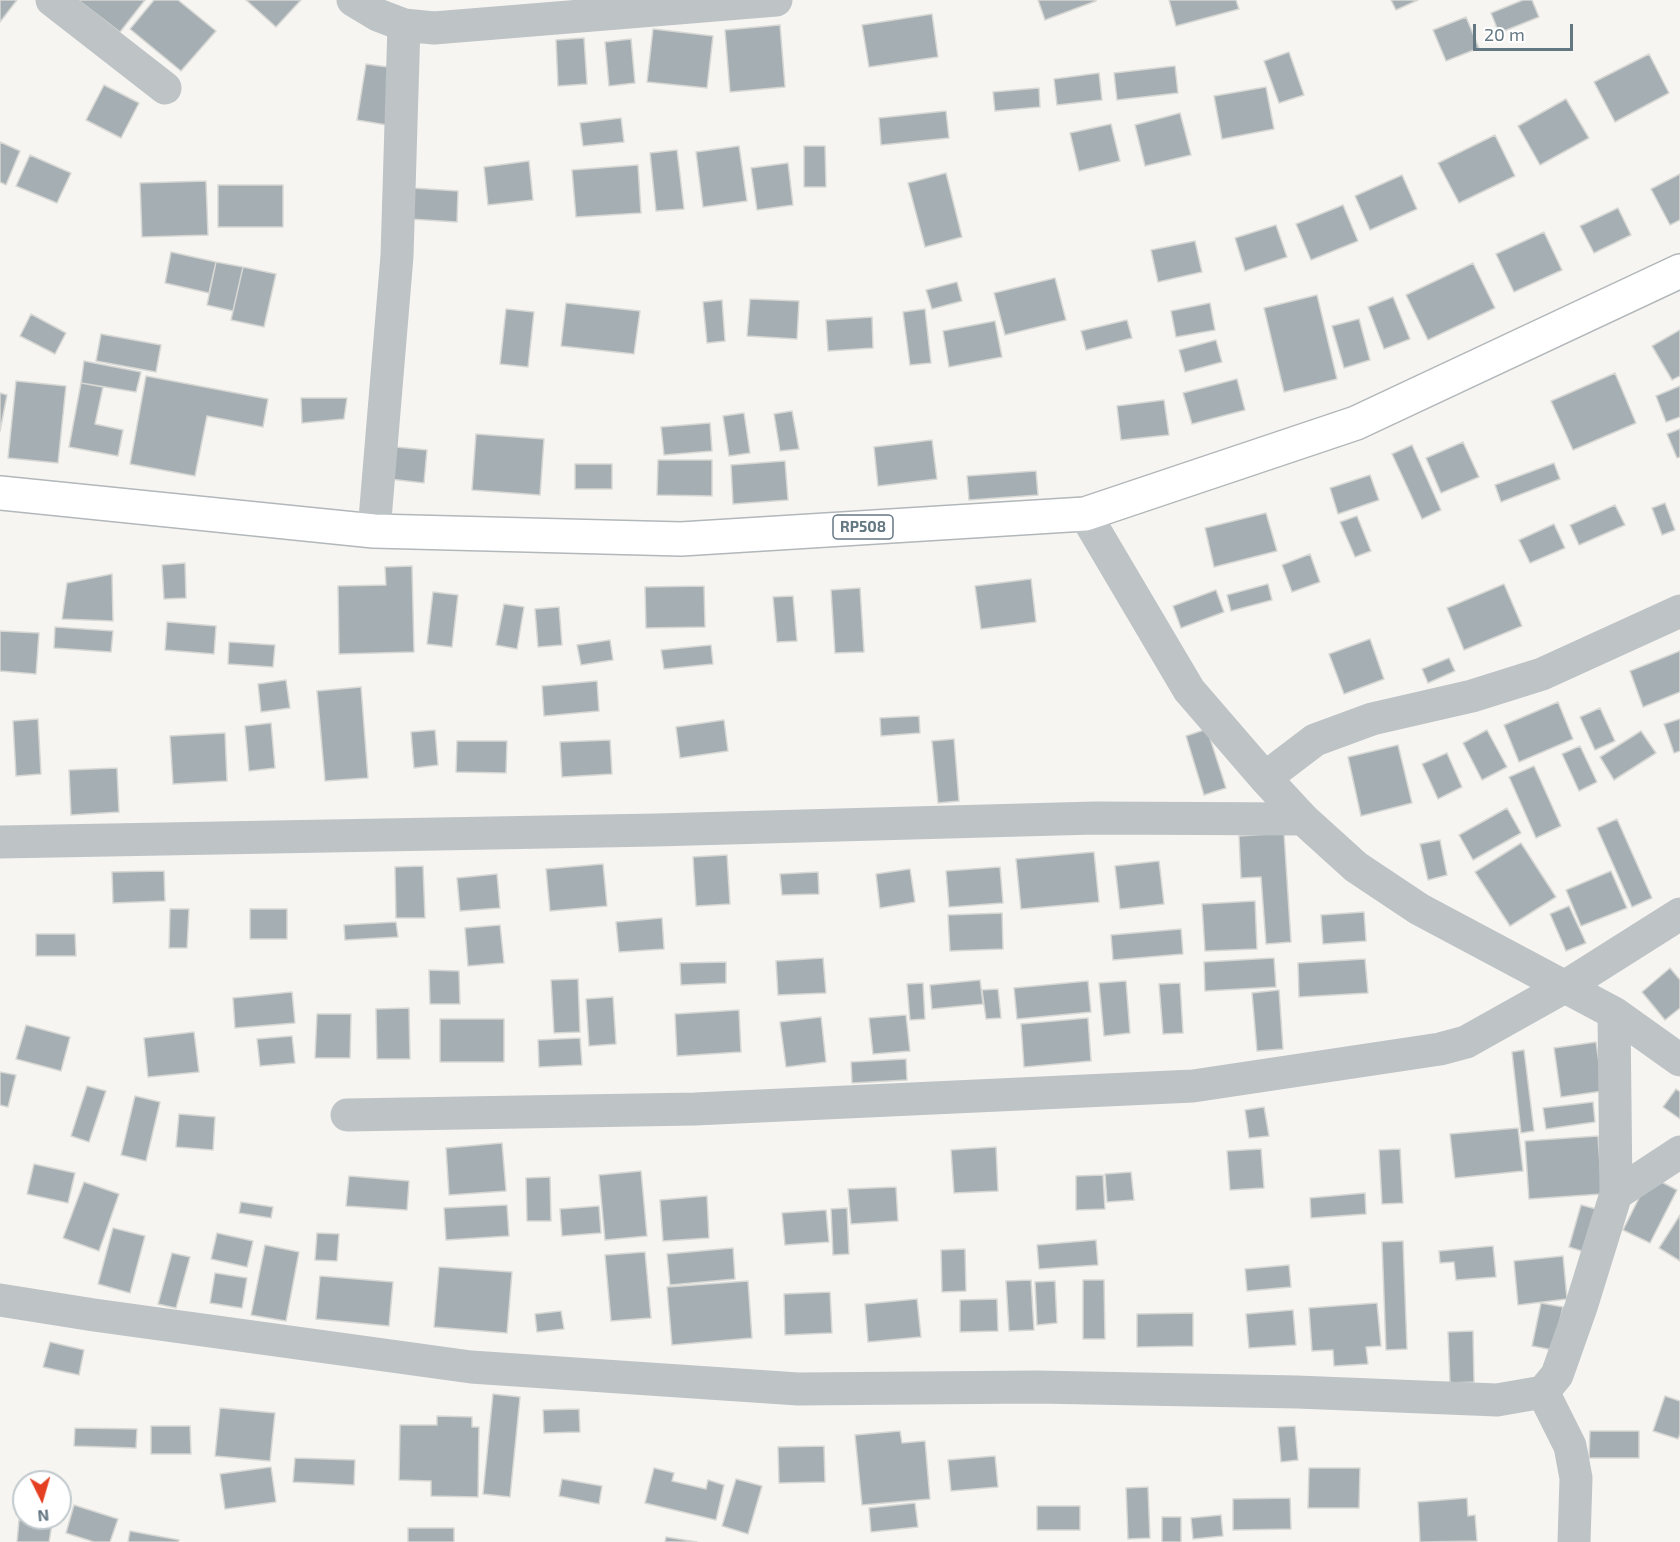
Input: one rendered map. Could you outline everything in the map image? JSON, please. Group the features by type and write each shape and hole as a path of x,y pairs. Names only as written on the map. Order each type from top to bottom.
{"main road":[{"name":"RP508","path":"0,493 374,531 681,539 1085,514 1356,423 1680,271"}],"street":[{"path":"52,0 165,88"},
{"path":"353,0 378,15 404,25 434,28 776,0"},
{"path":"374,531 397,256 404,25"},
{"path":"1085,514 1189,690 1303,819 1356,867 1419,909 1614,1013 1680,1060"},
{"path":"1264,777 1315,740 1372,719 1472,696 1542,674 1680,611"},
{"path":"0,842 656,830 1095,818 1303,819"},
{"path":"347,1115 695,1109 1193,1086 1440,1049 1466,1042 1566,986 1680,914"},
{"path":"0,1299 94,1315 471,1367 798,1389 1037,1387 1297,1392 1497,1400 1543,1392 1557,1375 1616,1194 1614,1013"},
{"path":"1616,1194 1680,1152"},
{"path":"1543,1392 1570,1446 1576,1478 1574,1542"}],"building":[{"path":"0,0 17,0 0,22"},
{"path":"78,0 145,0 120,32"},
{"path":"154,0 178,0 216,31 181,71 130,29"},
{"path":"246,0 301,0 276,27"},
{"path":"1038,0 1096,0 1096,1 1045,20"},
{"path":"1169,0 1236,0 1239,9 1176,26"},
{"path":"1391,0 1418,0 1396,10"},
{"path":"1523,0 1532,0 1539,17 1499,33 1491,13"},
{"path":"932,14 938,57 869,67 862,25"},
{"path":"1466,17 1479,48 1446,61 1433,30"},
{"path":"780,25 785,87 730,92 725,30"},
{"path":"653,29 713,36 707,88 647,82"},
{"path":"584,38 587,84 558,86 556,40"},
{"path":"631,39 635,83 609,86 605,42"},
{"path":"1289,52 1304,95 1279,103 1264,61"},
{"path":"1649,54 1669,93 1615,122 1594,82"},
{"path":"366,64 395,68 387,125 357,120"},
{"path":"1175,66 1178,93 1117,100 1114,73"},
{"path":"1099,73 1102,100 1057,105 1054,79"},
{"path":"104,85 139,103 121,138 86,120"},
{"path":"1266,87 1274,129 1222,139 1214,96"},
{"path":"1039,88 1040,107 995,111 993,92"},
{"path":"1566,99 1589,138 1540,165 1518,126"},
{"path":"946,111 949,138 881,145 879,118"},
{"path":"1180,113 1191,155 1145,166 1135,125"},
{"path":"621,118 624,142 583,146 580,123"},
{"path":"1111,124 1120,161 1079,171 1070,133"},
{"path":"1495,135 1515,176 1459,203 1438,163"},
{"path":"0,142 20,151 6,185 0,182"},
{"path":"739,146 747,201 703,207 696,152"},
{"path":"804,146 825,146 826,187 804,187"},
{"path":"677,150 684,209 656,211 650,153"},
{"path":"30,155 71,173 57,203 16,186"},
{"path":"529,161 533,200 488,205 484,167"},
{"path":"788,163 793,205 757,210 751,168"},
{"path":"638,165 641,213 576,217 572,170"},
{"path":"946,173 962,237 925,247 908,183"},
{"path":"1680,174 1680,220 1670,225 1651,189"},
{"path":"1402,175 1417,209 1370,230 1355,196"},
{"path":"206,181 208,235 142,237 140,183"},
{"path":"218,185 283,185 283,227 218,227"},
{"path":"412,188 458,191 457,222 410,219"},
{"path":"1343,205 1358,241 1311,260 1296,224"},
{"path":"1618,208 1631,235 1594,253 1580,226"},
{"path":"1276,225 1287,257 1245,271 1235,238"},
{"path":"1544,232 1562,270 1514,292 1496,254"},
{"path":"1195,241 1202,272 1158,282 1151,250"},
{"path":"171,252 216,262 209,293 165,283"},
{"path":"216,262 243,267 233,311 207,305"},
{"path":"1473,263 1495,308 1428,340 1406,295"},
{"path":"243,267 276,274 264,327 231,320"},
{"path":"1055,278 1066,320 1005,335 994,293"},
{"path":"957,282 962,301 932,309 926,290"},
{"path":"1317,295 1337,379 1284,392 1264,308"},
{"path":"1393,297 1410,339 1384,349 1368,307"},
{"path":"750,299 799,301 797,339 747,336"},
{"path":"722,300 725,341 707,343 703,302"},
{"path":"566,303 640,311 634,354 561,346"},
{"path":"1210,303 1215,330 1176,337 1171,311"},
{"path":"506,309 534,312 528,367 500,364"},
{"path":"925,309 931,363 910,365 903,312"},
{"path":"31,314 66,333 55,354 20,336"},
{"path":"872,317 873,348 828,351 826,320"},
{"path":"1359,319 1370,360 1344,368 1332,326"},
{"path":"1127,320 1132,338 1086,350 1081,331"},
{"path":"995,321 1002,357 949,367 943,331"},
{"path":"1680,330 1680,376 1672,380 1652,346"},
{"path":"101,334 161,345 156,372 96,361"},
{"path":"1216,340 1222,362 1185,372 1179,350"},
{"path":"84,361 141,372 136,392 81,383"},
{"path":"1615,373 1636,423 1573,450 1551,401"},
{"path":"146,376 268,399 263,427 207,416 195,476 130,464"},
{"path":"1237,379 1245,410 1192,424 1183,393"},
{"path":"16,381 66,386 58,463 8,458"},
{"path":"81,383 103,387 95,424 123,430 118,456 69,447"},
{"path":"1680,386 1680,417 1666,422 1656,396"},
{"path":"0,393 7,395 0,431"},
{"path":"301,398 347,398 344,419 302,423"},
{"path":"1164,400 1169,435 1121,440 1117,406"},
{"path":"792,411 799,449 780,451 774,414"},
{"path":"744,413 750,453 729,456 723,416"},
{"path":"710,423 712,451 664,455 661,427"},
{"path":"1680,429 1680,457 1677,458 1667,434"},
{"path":"476,434 544,439 540,495 472,490"},
{"path":"932,440 937,479 878,486 874,447"},
{"path":"1463,442 1479,477 1441,493 1426,458"},
{"path":"1412,445 1441,510 1422,519 1392,454"},
{"path":"385,446 427,450 424,483 381,478"},
{"path":"658,460 712,460 712,496 657,495"},
{"path":"785,461 788,500 733,504 731,465"},
{"path":"1554,463 1560,479 1501,502 1495,485"},
{"path":"575,464 612,464 612,489 575,489"},
{"path":"1036,471 1038,495 969,500 967,476"},
{"path":"1370,475 1379,500 1338,514 1330,488"},
{"path":"1665,503 1675,530 1662,535 1652,508"},
{"path":"1615,505 1625,525 1579,545 1570,525"},
{"path":"1266,513 1277,551 1214,567 1205,528"},
{"path":"1357,516 1371,551 1355,557 1340,522"},
{"path":"1554,524 1565,548 1530,563 1519,540"},
{"path":"1310,554 1320,582 1292,592 1282,565"},
{"path":"185,563 186,598 164,599 162,565"},
{"path":"412,566 414,652 339,654 338,586 386,585 385,567"},
{"path":"112,574 113,621 62,619 67,583"},
{"path":"1031,579 1036,622 981,629 975,586"},
{"path":"1268,584 1272,600 1231,611 1227,595"},
{"path":"1504,584 1522,626 1464,650 1447,608"},
{"path":"704,586 705,627 646,628 645,587"},
{"path":"860,588 864,652 835,653 831,590"},
{"path":"1216,590 1224,612 1181,628 1173,606"},
{"path":"433,592 458,595 452,647 427,644"},
{"path":"793,596 797,641 777,642 773,597"},
{"path":"504,604 524,607 517,649 496,645"},
{"path":"559,607 562,645 538,647 535,609"},
{"path":"167,622 216,626 214,654 165,650"},
{"path":"55,627 113,631 111,652 54,648"},
{"path":"0,631 39,633 36,674 0,671"},
{"path":"1370,639 1384,679 1344,694 1329,654"},
{"path":"610,640 613,660 581,665 577,645"},
{"path":"229,642 275,645 273,667 228,664"},
{"path":"711,645 713,664 664,669 661,650"},
{"path":"1680,651 1680,692 1643,707 1630,671"},
{"path":"1449,658 1455,671 1428,683 1422,669"},
{"path":"286,680 290,708 261,712 258,684"},
{"path":"597,681 599,711 544,716 542,686"},
{"path":"361,687 368,778 325,781 317,691"},
{"path":"1558,702 1573,739 1519,762 1504,725"},
{"path":"1600,708 1615,741 1595,750 1580,717"},
{"path":"919,716 920,733 881,736 880,718"},
{"path":"38,719 41,774 16,776 13,721"},
{"path":"1680,719 1680,751 1674,753 1664,724"},
{"path":"724,720 728,751 680,758 676,727"},
{"path":"271,723 275,768 249,771 245,726"},
{"path":"1207,729 1226,788 1204,795 1186,736"},
{"path":"435,730 438,765 414,768 411,732"},
{"path":"1487,730 1507,767 1482,780 1463,743"},
{"path":"1641,731 1656,753 1614,780 1600,757"},
{"path":"225,733 227,781 173,784 170,736"},
{"path":"954,739 959,801 938,803 932,741"},
{"path":"610,740 612,774 562,777 560,742"},
{"path":"457,741 507,741 506,773 456,772"},
{"path":"1398,745 1412,803 1361,816 1348,757"},
{"path":"1580,746 1597,782 1579,791 1562,754"},
{"path":"1447,753 1462,787 1438,799 1422,764"},
{"path":"1534,766 1561,826 1536,838 1509,777"},
{"path":"117,768 119,812 71,815 69,770"},
{"path":"1507,808 1521,833 1473,860 1459,835"},
{"path":"1617,819 1652,898 1632,907 1597,828"},
{"path":"1284,833 1291,942 1266,944 1261,877 1241,878 1239,836"},
{"path":"1440,840 1447,875 1428,880 1420,844"},
{"path":"1521,843 1556,897 1510,926 1475,872"},
{"path":"1094,852 1099,902 1021,909 1016,859"},
{"path":"727,855 730,904 696,906 693,857"},
{"path":"1159,861 1164,904 1120,909 1115,866"},
{"path":"603,864 607,906 550,911 546,869"},
{"path":"423,866 425,918 396,918 395,867"},
{"path":"1000,867 1003,903 949,907 946,871"},
{"path":"910,869 915,902 880,908 876,874"},
{"path":"164,871 165,901 113,903 112,872"},
{"path":"1611,871 1627,908 1581,926 1566,890"},
{"path":"818,872 819,894 782,895 780,874"},
{"path":"497,874 500,908 460,911 457,878"},
{"path":"1255,901 1257,949 1205,951 1202,904"},
{"path":"1569,906 1586,943 1566,951 1550,914"},
{"path":"170,909 189,909 187,948 169,948"},
{"path":"250,909 287,909 287,939 250,939"},
{"path":"1364,912 1366,941 1323,944 1321,915"},
{"path":"1002,913 1003,949 950,951 948,915"},
{"path":"662,918 664,949 619,952 616,922"},
{"path":"396,922 398,937 345,940 344,925"},
{"path":"500,925 504,963 468,966 465,928"},
{"path":"1181,929 1183,954 1113,960 1111,935"},
{"path":"36,934 75,934 76,956 36,956"},
{"path":"823,958 826,993 778,995 776,961"},
{"path":"1274,958 1276,987 1205,991 1204,962"},
{"path":"1365,959 1368,993 1299,997 1298,963"},
{"path":"726,962 726,983 681,985 680,963"},
{"path":"1670,968 1680,980 1680,1008 1665,1020 1642,992"},
{"path":"429,970 459,971 460,1004 430,1004"},
{"path":"578,979 580,1032 554,1033 551,980"},
{"path":"980,980 983,1004 932,1009 930,985"},
{"path":"1088,981 1091,1012 1017,1019 1014,988"},
{"path":"1126,981 1130,1033 1104,1036 1099,983"},
{"path":"923,983 925,1019 910,1020 907,984"},
{"path":"1180,983 1183,1033 1163,1034 1159,984"},
{"path":"998,989 1001,1018 986,1019 982,990"},
{"path":"1279,990 1283,1049 1257,1051 1252,993"},
{"path":"292,992 295,1023 235,1028 233,998"},
{"path":"613,997 616,1044 589,1046 586,999"},
{"path":"409,1008 410,1059 377,1059 376,1009"},
{"path":"739,1010 741,1052 677,1056 675,1014"},
{"path":"317,1014 351,1014 350,1058 315,1058"},
{"path":"906,1015 910,1051 873,1054 869,1018"},
{"path":"821,1017 826,1062 786,1067 780,1022"},
{"path":"1088,1018 1091,1061 1024,1067 1021,1024"},
{"path":"440,1019 504,1019 504,1062 440,1062"},
{"path":"26,1025 70,1037 61,1071 16,1059"},
{"path":"194,1032 199,1072 148,1077 144,1038"},
{"path":"292,1036 295,1063 260,1066 257,1039"},
{"path":"580,1038 582,1065 539,1067 538,1040"},
{"path":"1596,1042 1603,1091 1561,1097 1554,1048"},
{"path":"1524,1050 1534,1131 1521,1133 1512,1052"},
{"path":"906,1059 907,1080 852,1083 851,1062"},
{"path":"0,1072 16,1075 8,1107 0,1105"},
{"path":"87,1086 106,1091 89,1142 71,1136"},
{"path":"1676,1089 1680,1092 1680,1119 1663,1107"},
{"path":"135,1096 160,1102 146,1161 121,1155"},
{"path":"1593,1102 1595,1122 1546,1129 1543,1108"},
{"path":"1264,1107 1269,1136 1249,1138 1245,1110"},
{"path":"179,1114 215,1117 213,1150 176,1147"},
{"path":"1518,1128 1523,1171 1455,1178 1450,1134"},
{"path":"1598,1136 1602,1194 1529,1199 1525,1141"},
{"path":"502,1143 506,1191 449,1195 446,1148"},
{"path":"996,1147 998,1191 954,1193 951,1150"},
{"path":"1261,1149 1264,1188 1230,1190 1227,1151"},
{"path":"1400,1149 1403,1203 1382,1204 1379,1150"},
{"path":"34,1164 75,1173 68,1203 27,1194"},
{"path":"641,1171 647,1236 605,1240 599,1175"},
{"path":"1131,1172 1134,1200 1107,1202 1105,1174"},
{"path":"1103,1175 1105,1209 1076,1210 1076,1176"},
{"path":"349,1176 409,1181 407,1210 346,1206"},
{"path":"1650,1176 1677,1190 1650,1243 1623,1230"},
{"path":"550,1177 551,1221 527,1221 526,1178"},
{"path":"84,1182 119,1194 99,1251 63,1238"},
{"path":"896,1187 898,1221 851,1224 848,1189"},
{"path":"1365,1193 1366,1214 1311,1218 1310,1198"},
{"path":"707,1196 709,1238 663,1241 660,1200"},
{"path":"241,1202 273,1207 271,1218 239,1213"},
{"path":"507,1205 509,1236 446,1240 444,1208"},
{"path":"1581,1205 1600,1210 1588,1253 1569,1247"},
{"path":"599,1206 601,1233 562,1236 560,1209"},
{"path":"847,1208 849,1254 833,1255 831,1209"},
{"path":"826,1210 829,1242 785,1245 782,1213"},
{"path":"1680,1215 1680,1261 1659,1248"},
{"path":"113,1228 145,1236 130,1293 98,1284"},
{"path":"217,1233 253,1241 247,1267 211,1259"},
{"path":"317,1233 339,1234 337,1261 315,1260"},
{"path":"1096,1240 1098,1265 1039,1269 1037,1245"},
{"path":"1403,1241 1407,1349 1386,1350 1382,1242"},
{"path":"265,1245 299,1252 286,1321 251,1315"},
{"path":"1493,1246 1496,1277 1456,1280 1454,1262 1440,1263 1439,1251"},
{"path":"733,1248 735,1279 670,1285 667,1254"},
{"path":"965,1249 966,1291 942,1292 941,1250"},
{"path":"645,1252 651,1318 611,1321 605,1255"},
{"path":"172,1253 190,1257 176,1308 158,1304"},
{"path":"1563,1256 1567,1299 1518,1305 1514,1261"},
{"path":"1289,1265 1291,1287 1247,1291 1245,1269"},
{"path":"439,1267 512,1272 507,1333 434,1327"},
{"path":"215,1273 247,1278 242,1308 210,1303"},
{"path":"320,1276 393,1282 389,1326 316,1319"},
{"path":"1031,1280 1034,1330 1009,1331 1006,1281"},
{"path":"1083,1280 1104,1280 1105,1339 1083,1339"},
{"path":"748,1281 752,1338 672,1345 667,1287"},
{"path":"1055,1281 1057,1323 1037,1325 1035,1282"},
{"path":"830,1292 832,1333 785,1335 784,1294"},
{"path":"917,1299 921,1337 868,1342 865,1304"},
{"path":"997,1299 998,1331 960,1332 960,1300"},
{"path":"1377,1303 1381,1346 1366,1347 1368,1364 1334,1366 1333,1350 1312,1351 1309,1308"},
{"path":"1541,1303 1563,1307 1553,1350 1532,1346"},
{"path":"1293,1310 1296,1345 1249,1348 1246,1314"},
{"path":"561,1311 564,1329 537,1332 535,1314"},
{"path":"1193,1313 1193,1346 1137,1347 1137,1314"},
{"path":"1473,1331 1474,1382 1450,1383 1448,1332"},
{"path":"50,1342 84,1350 79,1375 43,1367"},
{"path":"493,1394 520,1397 510,1497 483,1494"},
{"path":"1665,1396 1680,1401 1678,1439 1653,1431"},
{"path":"220,1408 275,1413 270,1461 215,1456"},
{"path":"579,1409 580,1432 544,1433 543,1410"},
{"path":"437,1416 472,1417 472,1427 479,1427 478,1497 431,1496 431,1481 399,1480 400,1425 437,1425"},
{"path":"151,1426 190,1426 191,1454 151,1454"},
{"path":"1295,1426 1298,1460 1281,1462 1278,1427"},
{"path":"75,1428 137,1429 136,1448 74,1446"},
{"path":"900,1431 902,1443 925,1441 930,1499 862,1505 855,1435"},
{"path":"1590,1431 1639,1431 1639,1458 1589,1458"},
{"path":"824,1446 825,1482 779,1483 778,1447"},
{"path":"995,1456 998,1487 951,1491 948,1460"},
{"path":"295,1458 355,1460 354,1485 293,1482"},
{"path":"271,1467 276,1502 225,1509 220,1474"},
{"path":"654,1468 674,1473 672,1481 706,1489 708,1480 724,1485 716,1520 645,1503"},
{"path":"1309,1468 1360,1468 1359,1508 1308,1508"},
{"path":"562,1479 602,1486 599,1504 559,1496"},
{"path":"736,1479 762,1486 748,1534 722,1526"},
{"path":"1148,1487 1150,1538 1128,1539 1126,1488"},
{"path":"1290,1498 1291,1529 1233,1530 1233,1499"},
{"path":"1467,1498 1468,1516 1475,1515 1477,1541 1420,1542 1418,1502"},
{"path":"915,1503 918,1527 871,1532 869,1508"},
{"path":"74,1505 118,1519 110,1542 94,1542 66,1533 67,1530 72,1530"},
{"path":"1037,1506 1080,1506 1080,1530 1037,1530"},
{"path":"1221,1515 1223,1536 1193,1539 1191,1518"},
{"path":"1162,1517 1181,1517 1181,1542 1162,1542"},
{"path":"408,1528 454,1528 454,1542 408,1542"},
{"path":"18,1530 51,1530 49,1542 17,1542"},
{"path":"130,1531 179,1540 178,1542 128,1542"},
{"path":"666,1537 697,1542 665,1542"}]}
